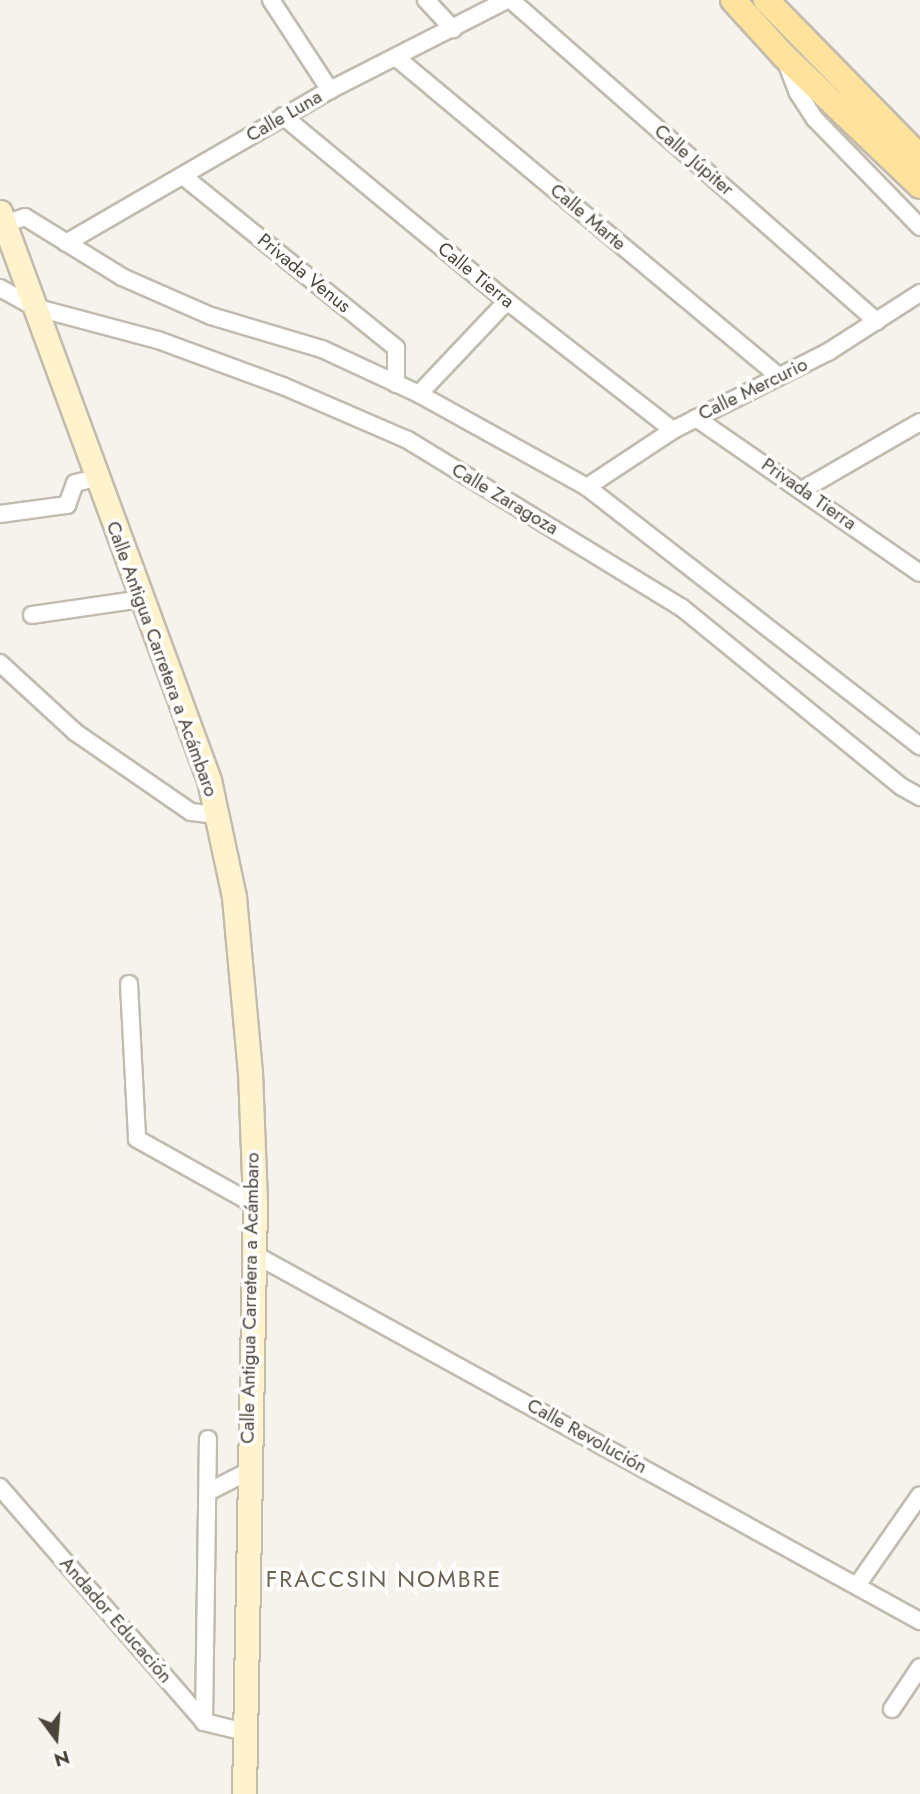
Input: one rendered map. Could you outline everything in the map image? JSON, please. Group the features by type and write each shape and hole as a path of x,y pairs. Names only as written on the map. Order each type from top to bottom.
{"main road":[{"path":"733,0 784,56 920,186"},
{"path":"766,0 920,157"},
{"name":"Calle Antigua Carretera a Acámbaro","path":"2,218 209,780 234,897 250,1072 255,1205 247,1472 244,1794"}],"street":[{"path":"271,0 330,90"},
{"path":"426,0 453,29"},
{"name":"Calle Luna","path":"66,243 330,90 398,59 509,0"},
{"name":"Calle Júpiter","path":"509,0 877,321"},
{"path":"784,56 798,93 815,119 920,227"},
{"name":"Calle Marte","path":"398,59 778,376"},
{"name":"Calle Tierra","path":"283,116 507,301 673,430"},
{"name":"Privada Venus","path":"183,176 396,348 396,384"},
{"path":"2,218 26,217 122,277 211,316 322,349 419,394 587,487 920,746"},
{"name":"Calle Zaragoza","path":"0,288 34,307 158,340 283,386 408,439 681,607 902,787 920,797"},
{"name":"Calle Mercurio","path":"587,487 673,430 828,352 920,293"},
{"path":"419,394 507,301"},
{"name":"Privada Tierra","path":"696,418 804,489 920,573"},
{"path":"804,489 920,422"},
{"path":"0,514 67,505 75,482 96,478"},
{"path":"32,615 142,599"},
{"path":"0,663 86,740 191,812 218,815"},
{"path":"129,984 137,1139 255,1205"},
{"name":"Calle Revolución","path":"252,1253 858,1584 920,1621"},
{"path":"208,1439 210,1491 204,1722 245,1732"},
{"path":"210,1491 247,1472"},
{"name":"Andador Educación","path":"0,1487 204,1722"},
{"path":"858,1584 920,1496"},
{"path":"892,1709 920,1667"}],"district":[{"name":"FRACCSIN NOMBRE","path":"384,1579"}]}
